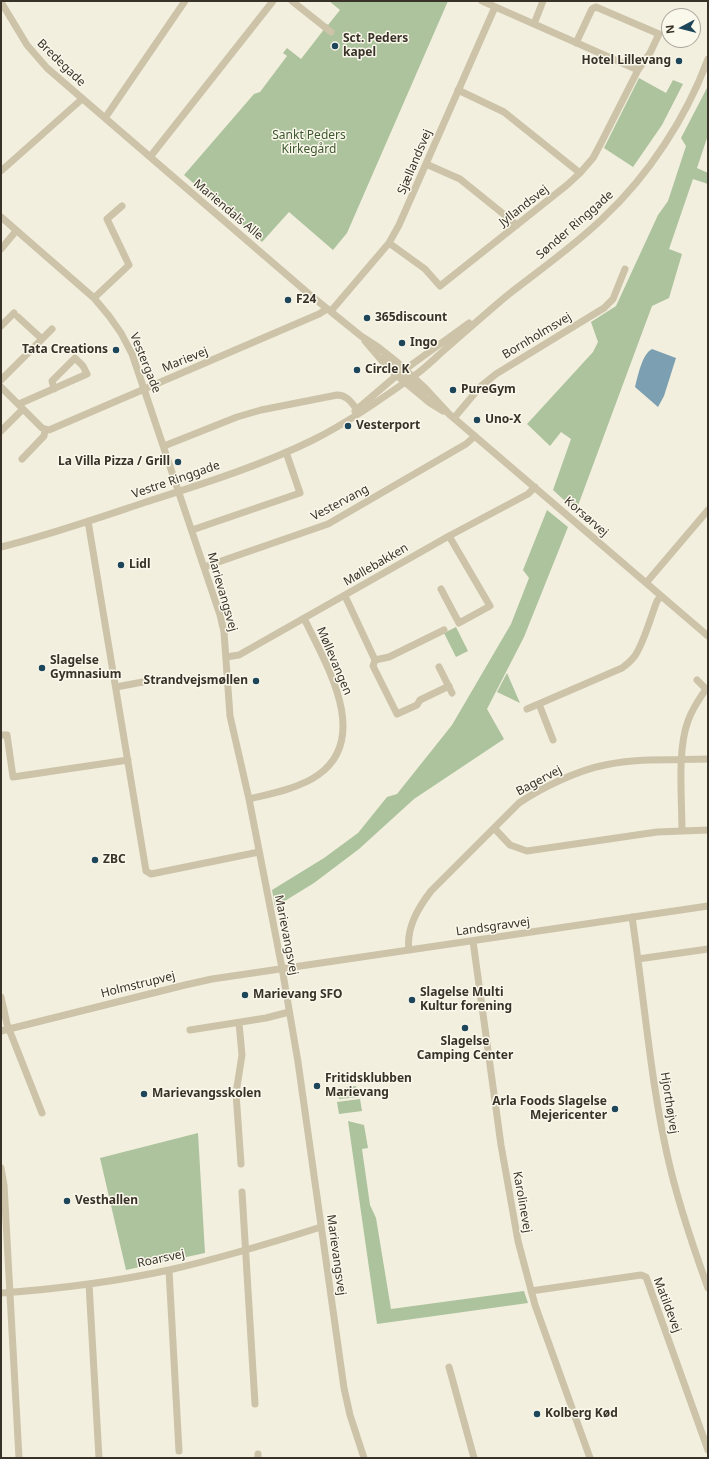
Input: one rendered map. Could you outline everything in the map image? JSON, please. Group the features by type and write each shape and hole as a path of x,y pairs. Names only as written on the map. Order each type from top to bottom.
{"street":[{"path":"106,118 185,1"},
{"path":"150,157 272,1"},
{"path":"292,1 331,32"},
{"path":"482,1 638,70"},
{"path":"534,24 543,1"},
{"name":"Bredegade","path":"1,2 27,45 38,59 82,99"},
{"name":"Sjællandsvej","path":"329,310 389,243 399,225 495,7"},
{"name":"Jyllandsvej","path":"389,243 425,269 440,286 567,186 580,173 592,158 601,143 638,70 643,65 659,34 596,7 592,9 576,43"},
{"name":"Sønder Ringgade","path":"405,376 572,245 621,200 670,137 686,110 708,59"},
{"path":"458,90 504,112 580,173"},
{"path":"1,171 82,99"},
{"name":"Mariendals Alle","path":"82,99 106,118 291,279 361,336 378,347 405,376"},
{"path":"426,164 460,179 517,225"},
{"path":"94,298 129,265 107,219 122,206"},
{"name":"Vestergade","path":"1,217 94,298 121,333 132,354 179,491"},
{"path":"1,249 16,231"},
{"name":"Bornholmsvej","path":"451,416 480,387 496,374 604,308 613,299 625,269"},
{"name":"Sønder Ringgade","path":"405,376 483,313 508,295"},
{"name":"Marievej","path":"47,430 329,310"},
{"path":"1,326 16,315 42,339"},
{"path":"1,380 52,329"},
{"name":"Mariendals Alle","path":"361,336 385,365 405,376"},
{"path":"1,431 21,407 54,389 87,374 83,366 75,358 52,381 54,389"},
{"name":"Korsørvej","path":"405,376 708,636"},
{"name":"Vestre Ringgade","path":"358,411 371,405 383,393 405,376"},
{"name":"Vestre Ringgade","path":"1,547 27,541 179,491 286,452 315,439 352,417 405,376"},
{"path":"1,386 42,428 47,430 44,436 22,459"},
{"path":"164,446 237,417 337,395 343,395 347,398 358,411"},
{"name":"Vestervang","path":"204,567 328,524 466,444 475,436"},
{"path":"192,530 300,493 286,452"},
{"name":"Møllebakken","path":"226,657 239,655 449,536 528,494 535,487"},
{"name":"Marievangsvej","path":"179,491 220,615 224,632 230,716 249,799 282,968 298,1062 344,1388 350,1414 364,1458"},
{"path":"646,582 708,510"},
{"path":"88,521 145,869 147,873 151,874 259,852"},
{"path":"441,589 459,622 490,606 449,536"},
{"path":"345,596 375,660 373,666 397,714 417,705 420,700 448,686"},
{"path":"527,709 622,668 630,662 639,648 657,601 661,596"},
{"name":"Møllevangen","path":"249,799 291,787 308,781 318,775 333,760 341,743 344,724 335,686 304,618"},
{"path":"375,660 389,657 444,630"},
{"path":"439,667 452,693"},
{"path":"116,688 159,679"},
{"path":"682,831 683,741 688,721 706,689 697,680"},
{"path":"539,704 553,740"},
{"path":"1,735 7,735 13,777 128,760"},
{"name":"Bagervej","path":"409,950 409,932 424,901 431,891 519,803 529,796 589,769 625,762 708,759"},
{"path":"494,828 510,845 526,851 657,832 708,830"},
{"name":"Landsgravvej","path":"282,968 708,906"},
{"name":"Hjorthøjvej","path":"632,917 658,1112 676,1192 708,1288"},
{"name":"Karolinevej","path":"473,941 510,1196 518,1241 531,1291 590,1458"},
{"path":"638,959 708,949"},
{"name":"Holmstrupvej","path":"1,1031 185,985 282,968"},
{"path":"1,997 7,1024 42,1113"},
{"path":"190,1030 239,1023 289,1012"},
{"path":"239,1023 242,1055 236,1093 241,1164"},
{"path":"1,1168 4,1185 19,1458"},
{"path":"242,1192 255,1404"},
{"name":"Roarsvej","path":"1,1293 88,1284 169,1270 246,1250 321,1227"},
{"path":"169,1270 179,1451"},
{"name":"Matildevej","path":"531,1291 641,1275 646,1277 708,1450"},
{"path":"88,1284 99,1458"},
{"path":"449,1366 474,1458"}],"green space":[{"name":"Sankt Peders Kirkegård","path":"329,1 448,1 347,233 333,250 289,212 262,242 223,208 224,205 217,199 213,200 184,175 254,94 260,92 287,56 283,53 287,48 301,59 327,24 328,25 340,10"},
{"path":"639,78 666,93 673,80 683,84 662,125 633,167 604,148"},
{"path":"708,86 708,135 697,168 708,173 708,184 693,179 669,249 682,254 669,298 652,306 576,511 553,490 571,439 561,432 550,446 527,424 593,352 598,342 591,322 616,306 658,215 668,201 686,146 681,138"},
{"path":"547,510 568,527 524,637 487,709 504,739 414,799 359,849 314,883 275,907 272,890 324,858 358,833 387,797 397,794 452,725 511,624 529,578 523,570"},
{"path":"456,627 468,651 456,657 444,633"},
{"path":"507,673 520,703 497,692"},
{"path":"356,1086 358,1097 339,1099 338,1089"},
{"path":"360,1099 362,1111 339,1114 337,1102"},
{"path":"348,1121 364,1125 368,1148 362,1149 370,1205 376,1218 391,1309 524,1291 528,1303 377,1324"},
{"path":"198,1133 205,1253 126,1270 100,1158"}],"water":[{"path":"652,349 676,358 664,396 658,407 635,387 643,360"}],"place":[{"name":"Sct. Peders kapel","path":"335,46"},
{"name":"Hotel Lillevang","path":"679,61"},
{"name":"F24","path":"288,300"},
{"name":"365discount","path":"367,318"},
{"name":"Ingo","path":"402,343"},
{"name":"Tata Creations","path":"116,350"},
{"name":"Circle K","path":"357,370"},
{"name":"PureGym","path":"453,390"},
{"name":"Uno-X","path":"477,420"},
{"name":"Vesterport","path":"348,426"},
{"name":"La Villa Pizza / Grill","path":"178,462"},
{"name":"Lidl","path":"121,565"},
{"name":"Slagelse Gymnasium","path":"42,668"},
{"name":"Strandvejsmøllen","path":"256,681"},
{"name":"ZBC","path":"95,860"},
{"name":"Marievang SFO","path":"245,995"},
{"name":"Slagelse Multi Kultur forening","path":"412,1000"},
{"name":"Slagelse Camping Center","path":"465,1028"},
{"name":"Fritidsklubben Marievang","path":"317,1086"},
{"name":"Marievangsskolen","path":"144,1094"},
{"name":"Arla Foods Slagelse Mejericenter","path":"615,1109"},
{"name":"Vesthallen","path":"67,1201"},
{"name":"Kolberg Kød","path":"537,1414"}]}
